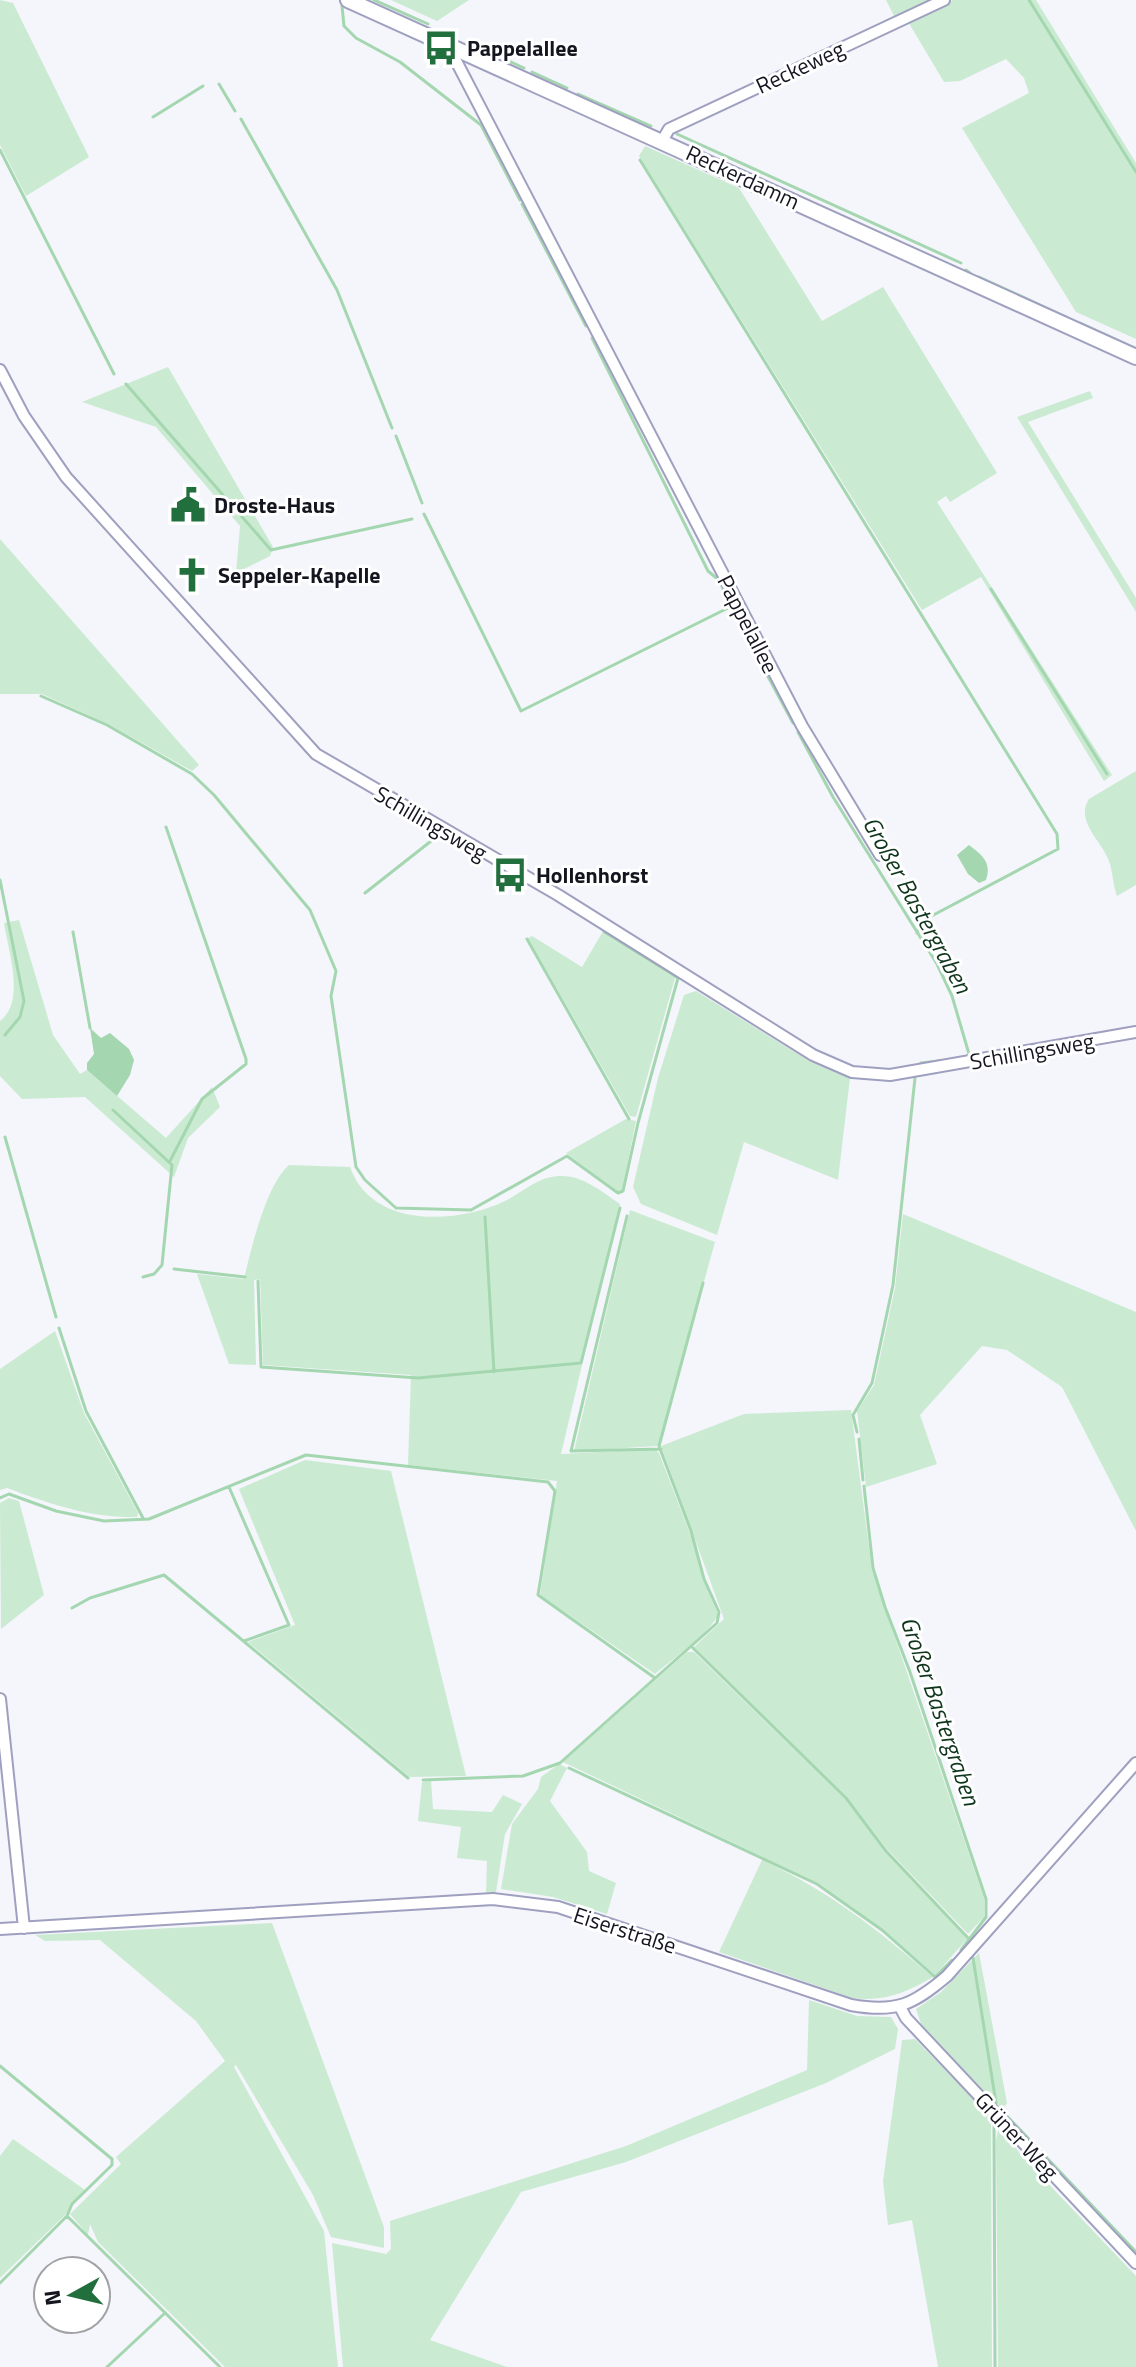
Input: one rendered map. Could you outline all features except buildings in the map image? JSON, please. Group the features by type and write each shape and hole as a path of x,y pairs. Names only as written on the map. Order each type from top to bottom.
{"street":[{"name":"Reckerdamm","path":"348,0 1136,357"},
{"name":"Reckeweg","path":"662,141 669,129 944,0"},
{"name":"Pappelallee","path":"458,48 454,57 795,713 880,855"},
{"name":"Schillingsweg","path":"0,370 24,416 66,477 316,754 558,895 813,1055 852,1072 890,1075 1136,1032"},
{"path":"0,1699 24,1928"},
{"path":"900,2007 924,1995 947,1976 1136,1763"},
{"name":"Eiserstraße","path":"0,1929 493,1899 521,1901 558,1907 851,2005 877,2010 900,2007"},
{"name":"Grüner Weg","path":"900,2007 906,2018 1136,2263"}],"shaded area":[{"path":"0,0 13,3 89,157 26,196 0,145"},
{"path":"391,0 469,0 437,21"},
{"path":"886,0 932,0 895,18"},
{"path":"953,0 1036,0 1136,163 1136,339 1076,312 962,128 1029,93 1024,78 1006,59 960,81 944,82 907,20"},
{"path":"645,146 739,188 822,321 883,287 997,473 950,502 946,496 937,502 1112,775 1104,781 981,577 922,610 639,156"},
{"path":"168,367 273,547 270,556 236,573 240,526 156,427 82,402"},
{"path":"1090,391 1093,398 1028,422 1136,598 1136,612 1017,417"},
{"path":"0,539 199,765 192,771 110,725 42,694 0,694"},
{"path":"1136,771 1136,885 1117,896 1110,864 1087,824 1085,807 1089,799"},
{"path":"969,845 987,864 986,880 979,883 968,874 957,855"},
{"path":"19,920 53,1035 80,1074 87,1070 166,1138 212,1087 220,1107 188,1138 174,1177 85,1097 22,1099 0,1076 0,1021 8,1012 14,989 4,923"},
{"path":"602,933 675,978 636,1117 630,1116 528,938 532,936 582,967"},
{"path":"696,991 809,1061 850,1078 838,1180 744,1142 717,1235 641,1204 633,1187 658,1078 684,995"},
{"path":"90,1028 101,1038 110,1033 129,1049 134,1060 130,1075 117,1096 87,1070 87,1063 94,1054"},
{"path":"626,1119 636,1121 622,1191 619,1192 566,1153"},
{"path":"289,1165 350,1167 361,1187 377,1202 418,1216 441,1217 485,1209 538,1182 560,1176 584,1181 620,1204 561,1454 654,1449 659,1453 718,1614 700,1637 655,1674 540,1595 557,1481 408,1465 411,1375 263,1365 260,1279 254,1280 256,1365 229,1364 197,1274 244,1279 266,1202"},
{"path":"630,1210 715,1242 658,1446 574,1451"},
{"path":"903,1214 1136,1312 1136,1531 1062,1387 1007,1350 982,1346 920,1415 937,1464 866,1487 857,1411 874,1385 895,1288"},
{"path":"55,1331 84,1413 138,1513 137,1517 87,1512 7,1488 0,1490 0,1369"},
{"path":"851,1410 872,1570 984,1898 984,1917 968,1934 887,1849 847,1797 694,1647 724,1619 661,1446 744,1414"},
{"path":"305,1460 391,1471 466,1776 410,1777 248,1642 295,1625 239,1489"},
{"path":"9,1498 19,1501 44,1595 1,1629 0,1503"},
{"path":"687,1652 694,1652 844,1798 885,1851 966,1936 967,1939 935,1975 873,1922 820,1884 563,1762"},
{"path":"559,1764 567,1768 550,1801 587,1852 589,1871 616,1883 607,1914 553,1897 501,1889 512,1824 538,1789 541,1777"},
{"path":"431,1781 433,1809 492,1812 503,1795 522,1804 505,1834 496,1892 486,1893 487,1861 457,1858 461,1827 418,1821 422,1782"},
{"path":"762,1860 852,1912 933,1977 894,1995 874,1999 852,1998 719,1952"},
{"path":"272,1923 384,2227 384,2248 331,2237 313,2195 236,2065 234,2067 324,2231 338,2367 225,2367 98,2242 90,2224 88,2235 70,2214 121,2164 116,2157 225,2061 196,2021 100,1940 45,1941 35,1935"},
{"path":"979,1953 1007,2103 1002,2110 921,2024 916,2009 941,1992"},
{"path":"809,2000 857,2016 891,2017 898,2029 895,2049 826,2083 626,2162 521,2192 430,2340 507,2367 343,2367 332,2243 386,2254 391,2249 390,2221 626,2146 807,2070"},
{"path":"915,2039 991,2117 992,2367 938,2367 912,2220 888,2225 883,2181 902,2040"},
{"path":"999,2125 1021,2155 1136,2276 1136,2367 998,2367 996,2141"},
{"path":"13,2139 85,2190 66,2214 0,2278 0,2156"}],"waterway":[{"path":"374,0 428,24"},
{"path":"1029,0 1136,172"},
{"name":"Großer Bastergraben","path":"342,6 344,26 356,38 400,62 481,125 520,200"},
{"path":"440,30 454,37"},
{"path":"467,42 488,52"},
{"path":"502,58 524,68"},
{"path":"532,72 567,88"},
{"path":"219,84 235,111"},
{"path":"153,117 203,86"},
{"path":"578,94 651,126"},
{"path":"241,119 337,290 392,428"},
{"path":"677,134 961,263"},
{"path":"0,150 114,374"},
{"path":"640,160 1057,834 1058,849 924,920 917,933"},
{"name":"Großer Bastergraben","path":"522,204 586,326"},
{"path":"966,270 970,273"},
{"path":"979,277 1066,317"},
{"path":"1080,323 1136,349"},
{"name":"Großer Bastergraben","path":"592,338 708,571 720,581 725,594"},
{"path":"126,384 271,550 412,519"},
{"path":"396,436 422,503"},
{"path":"424,514 521,711 730,607"},
{"path":"991,589 1107,774"},
{"name":"Großer Bastergraben","path":"728,602 793,723"},
{"path":"41,696 107,725 192,774 214,795 310,910 336,971 331,996 356,1167 365,1180 396,1208 471,1210 567,1156 618,1193 623,1191 638,1123 678,978 604,932"},
{"name":"Großer Bastergraben","path":"798,732 833,797 937,964 952,996 969,1054 967,1058"},
{"path":"166,827 246,1059 246,1064 202,1099 170,1161"},
{"path":"365,893 440,834"},
{"path":"0,880 24,1001 20,1017 5,1035"},
{"path":"73,932 90,1028"},
{"path":"527,939 629,1119"},
{"name":"Großer Bastergraben","path":"919,1067 921,1063 956,1059"},
{"name":"Großer Bastergraben","path":"857,1432 853,1415 872,1383 893,1285 915,1078"},
{"path":"113,1110 172,1165 162,1265 154,1274 143,1277"},
{"path":"5,1137 56,1317"},
{"path":"258,1281 261,1367 418,1378 581,1363 620,1208"},
{"path":"627,1216 571,1451 661,1449"},
{"path":"485,1217 494,1372"},
{"path":"174,1269 245,1277"},
{"path":"423,1780 523,1776 560,1763 717,1623 719,1612 704,1579 691,1531 659,1446 703,1283"},
{"path":"59,1328 86,1411 143,1518"},
{"name":"Großer Bastergraben","path":"859,1439 863,1480"},
{"path":"0,1498 9,1494 56,1511 104,1521 149,1519 306,1455 548,1482 555,1491 538,1595 655,1678"},
{"name":"Großer Bastergraben","path":"864,1486 873,1568 986,1899 986,1917 961,1950"},
{"path":"229,1487 289,1625 244,1641"},
{"path":"72,1608 90,1598 164,1575 408,1778"},
{"path":"693,1648 846,1798 886,1851 969,1939"},
{"path":"569,1768 817,1884 882,1930 935,1977 952,1960"},
{"name":"Großer Bastergraben","path":"973,1958 996,2103"},
{"path":"0,2066 112,2159 112,2165 72,2204 67,2216 0,2283"},
{"path":"1006,2115 1136,2252"},
{"name":"Großer Bastergraben","path":"994,2123 995,2367"},
{"path":"67,2216 220,2367"},
{"path":"107,2367 165,2313"}],"place":[{"name":"Pappelallee","path":"441,48"},
{"name":"Droste-Haus","path":"188,505"},
{"name":"Seppeler-Kapelle","path":"192,575"},
{"name":"Hollenhorst","path":"510,875"}]}
